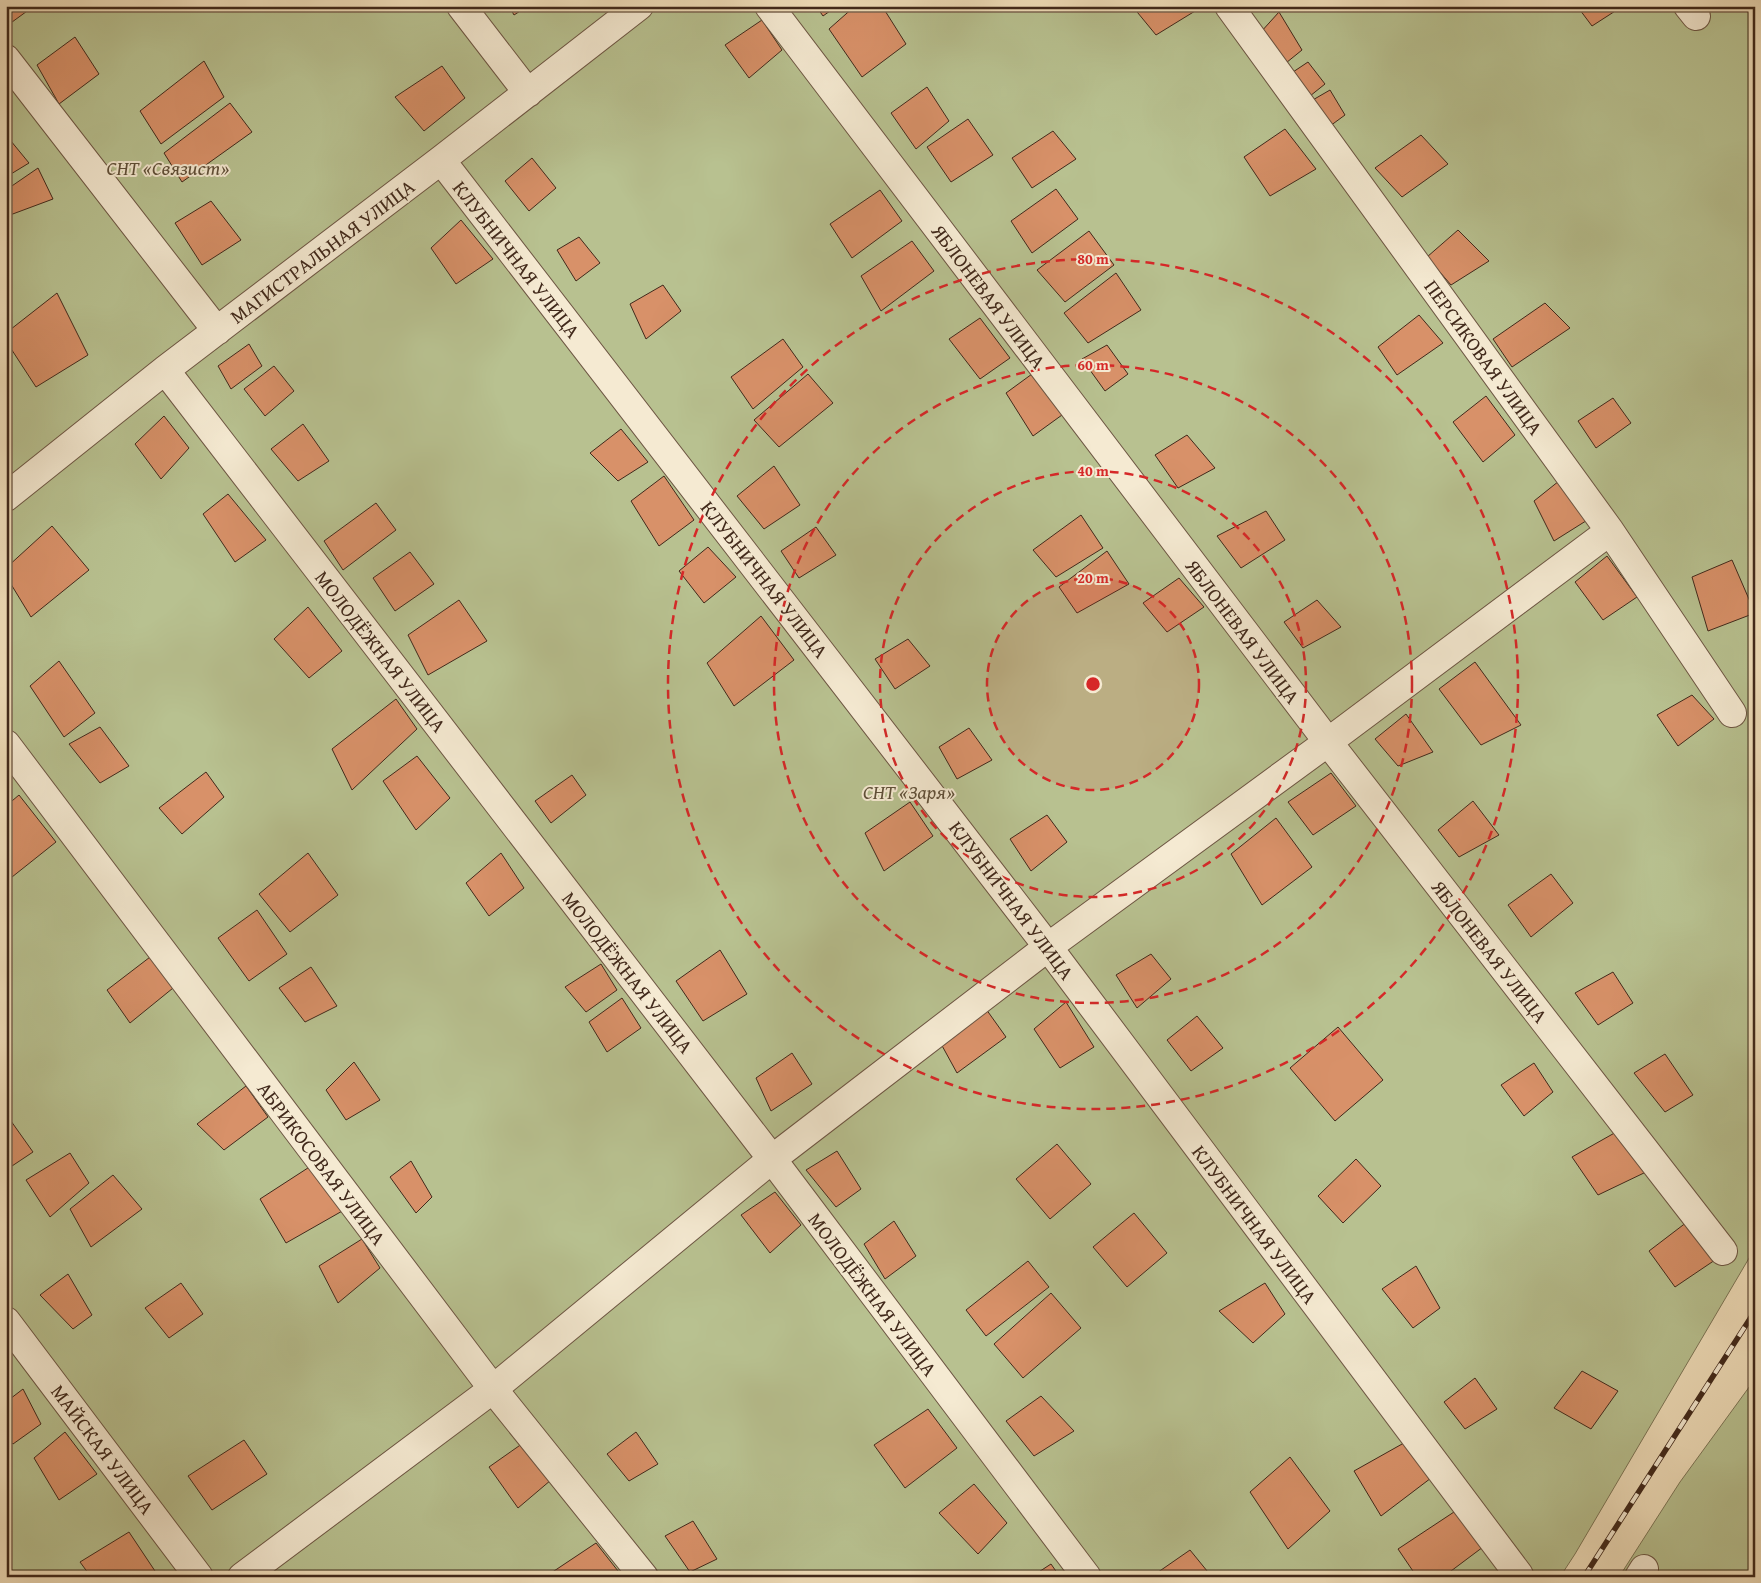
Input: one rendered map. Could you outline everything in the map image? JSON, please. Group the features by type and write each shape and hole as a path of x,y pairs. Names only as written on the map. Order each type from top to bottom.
{"street":[{"path":"461,6 528,93"},
{"name":"МАГИСТРАЛЬНАЯ УЛИЦА","path":"6,497 165,370 441,160 639,6"},
{"name":"ЯБЛОНЕВАЯ УЛИЦА","path":"769,6 1328,742 1723,1251"},
{"name":"ПЕРСИКОВАЯ УЛИЦА","path":"1229,6 1610,531 1732,713"},
{"path":"6,59 217,331"},
{"name":"КЛУБНИЧНАЯ УЛИЦА","path":"441,160 1048,947 1519,1576"},
{"name":"МОЛОДЁЖНАЯ УЛИЦА","path":"165,370 772,1160 1087,1577"},
{"path":"242,1577 493,1389 772,1160 1048,947 1328,742 1610,531"},
{"name":"АБРИКОСОВАЯ УЛИЦА","path":"6,744 493,1389 644,1577"},
{"name":"МАЙСКАЯ УЛИЦА","path":"6,1321 199,1577"}],"green space":[{"name":"СНТ «Заря»","path":"6,6 1755,6 1755,1248 1560,1577 6,1577"},
{"path":"1755,1379 1755,1577 1619,1577 1680,1482"}],"building":[{"path":"6,6 34,6 8,25"},
{"path":"509,6 528,6 514,15"},
{"path":"816,6 837,6 823,16"},
{"path":"855,6 882,6 906,44 862,77 829,29"},
{"path":"1199,6 1200,8 1156,35 1133,7"},
{"path":"1577,6 1623,6 1592,26"},
{"path":"1279,12 1302,50 1281,67 1260,33"},
{"path":"762,20 782,50 749,78 725,45"},
{"path":"75,37 99,74 59,104 37,65"},
{"path":"204,61 224,97 161,144 140,111"},
{"path":"1308,62 1325,84 1305,100 1290,74"},
{"path":"442,66 465,98 424,131 395,97"},
{"path":"927,87 949,121 916,149 891,113"},
{"path":"1330,90 1345,115 1330,126 1311,101"},
{"path":"230,103 252,132 182,182 164,153"},
{"path":"968,119 993,155 951,182 927,147"},
{"path":"1285,129 1316,169 1270,196 1244,157"},
{"path":"1053,131 1076,159 1032,188 1012,158"},
{"path":"6,135 29,163 6,177"},
{"path":"1421,135 1448,164 1402,197 1375,168"},
{"path":"532,158 556,188 529,211 505,181"},
{"path":"38,168 53,199 10,215 6,207 6,190"},
{"path":"1056,189 1078,219 1032,253 1011,221"},
{"path":"880,190 902,221 852,258 830,224"},
{"path":"211,201 241,240 202,265 175,223"},
{"path":"461,220 493,259 456,284 431,248"},
{"path":"1458,230 1489,261 1451,285 1427,257"},
{"path":"1089,231 1114,265 1065,302 1037,270"},
{"path":"579,237 600,263 576,281 557,250"},
{"path":"912,241 934,271 881,311 861,276"},
{"path":"1116,273 1141,310 1088,343 1064,313"},
{"path":"663,285 681,311 646,339 630,304"},
{"path":"57,293 88,355 36,387 6,341 6,333"},
{"path":"1545,303 1570,328 1512,367 1493,339"},
{"path":"1419,315 1443,343 1397,375 1378,347"},
{"path":"980,318 1010,358 980,379 949,339"},
{"path":"783,339 803,367 753,409 731,377"},
{"path":"249,344 262,366 231,389 218,366"},
{"path":"1107,345 1128,374 1105,391 1082,359"},
{"path":"274,366 294,391 265,416 244,389"},
{"path":"808,374 833,403 779,447 754,420"},
{"path":"1032,374 1062,415 1033,436 1006,393"},
{"path":"1486,396 1515,435 1483,462 1453,422"},
{"path":"1613,398 1631,423 1596,448 1578,421"},
{"path":"164,416 189,448 161,479 135,444"},
{"path":"303,424 329,461 298,481 271,449"},
{"path":"621,429 648,462 618,481 590,453"},
{"path":"1187,435 1215,468 1178,488 1155,455"},
{"path":"774,466 800,505 764,529 737,496"},
{"path":"664,476 694,520 659,546 631,501"},
{"path":"1559,481 1589,519 1554,541 1534,501"},
{"path":"228,494 266,540 235,562 203,514"},
{"path":"376,503 396,530 343,570 324,541"},
{"path":"1266,511 1285,540 1241,568 1217,536"},
{"path":"1081,515 1103,548 1056,577 1033,550"},
{"path":"52,526 89,570 31,617 6,576 6,568"},
{"path":"816,527 836,555 799,578 781,551"},
{"path":"708,547 736,577 704,603 679,571"},
{"path":"1107,551 1129,584 1077,613 1059,587"},
{"path":"410,552 434,584 395,611 373,578"},
{"path":"1607,556 1637,597 1603,620 1575,582"},
{"path":"1732,560 1755,613 1708,631 1692,577"},
{"path":"1179,578 1204,607 1167,632 1143,603"},
{"path":"459,600 487,641 428,675 408,635"},
{"path":"1317,600 1341,627 1303,648 1284,622"},
{"path":"308,607 342,651 309,678 274,639"},
{"path":"761,616 794,660 734,706 707,663"},
{"path":"908,639 930,666 895,689 875,659"},
{"path":"59,661 95,713 64,737 30,686"},
{"path":"1475,662 1521,725 1481,745 1439,689"},
{"path":"1692,695 1714,719 1678,746 1657,715"},
{"path":"396,699 417,729 352,790 332,749"},
{"path":"1406,714 1433,752 1398,766 1375,739"},
{"path":"100,727 129,766 100,783 69,744"},
{"path":"969,728 992,760 957,779 939,747"},
{"path":"417,756 450,798 416,830 383,781"},
{"path":"206,772 224,797 182,834 159,808"},
{"path":"1331,773 1356,806 1313,835 1288,802"},
{"path":"572,775 586,795 551,823 535,801"},
{"path":"19,795 56,842 7,881 6,806"},
{"path":"1473,801 1499,835 1459,857 1438,830"},
{"path":"910,802 933,836 884,871 865,833"},
{"path":"1047,815 1067,842 1031,871 1010,839"},
{"path":"1276,818 1312,867 1262,905 1231,854"},
{"path":"308,853 338,895 290,932 259,894"},
{"path":"501,853 524,888 489,916 466,883"},
{"path":"1551,874 1573,903 1531,937 1508,905"},
{"path":"257,910 287,954 249,981 218,938"},
{"path":"720,950 747,994 703,1021 676,981"},
{"path":"154,954 178,984 130,1023 107,990"},
{"path":"1151,954 1171,979 1137,1008 1116,975"},
{"path":"601,964 617,990 586,1012 565,987"},
{"path":"311,967 337,1006 305,1022 279,988"},
{"path":"1613,972 1633,1003 1598,1025 1575,993"},
{"path":"622,998 641,1028 607,1052 589,1022"},
{"path":"1066,1002 1094,1047 1060,1068 1034,1029"},
{"path":"986,1009 1006,1037 957,1073 940,1042"},
{"path":"1197,1016 1223,1048 1191,1071 1167,1040"},
{"path":"1338,1027 1383,1080 1335,1121 1290,1068"},
{"path":"792,1053 812,1084 771,1111 756,1078"},
{"path":"1665,1054 1693,1095 1665,1112 1634,1073"},
{"path":"354,1062 380,1100 346,1120 326,1090"},
{"path":"1534,1063 1553,1092 1524,1116 1501,1085"},
{"path":"246,1086 268,1117 224,1150 197,1124"},
{"path":"6,1114 33,1152 6,1170"},
{"path":"1618,1131 1646,1172 1598,1195 1572,1157"},
{"path":"1057,1144 1091,1184 1050,1219 1016,1179"},
{"path":"837,1151 861,1189 836,1207 806,1170"},
{"path":"70,1153 89,1183 50,1217 26,1180"},
{"path":"1356,1159 1381,1186 1343,1223 1318,1196"},
{"path":"411,1161 432,1197 416,1213 390,1177"},
{"path":"314,1164 344,1210 286,1243 260,1199"},
{"path":"113,1175 142,1209 91,1247 70,1209"},
{"path":"775,1192 801,1225 770,1253 741,1215"},
{"path":"1134,1213 1167,1253 1127,1287 1093,1247"},
{"path":"894,1221 916,1256 885,1279 864,1244"},
{"path":"1687,1222 1715,1260 1675,1287 1649,1251"},
{"path":"362,1239 380,1268 338,1303 319,1266"},
{"path":"1028,1261 1049,1287 986,1336 966,1310"},
{"path":"1416,1266 1440,1308 1413,1328 1382,1289"},
{"path":"68,1274 92,1315 73,1329 40,1295"},
{"path":"181,1283 203,1314 169,1338 145,1308"},
{"path":"1265,1283 1285,1314 1253,1343 1219,1311"},
{"path":"1051,1293 1081,1328 1023,1378 994,1344"},
{"path":"1582,1371 1618,1391 1591,1429 1554,1408"},
{"path":"1475,1378 1497,1409 1465,1429 1444,1402"},
{"path":"23,1389 41,1424 13,1444 6,1438 6,1402"},
{"path":"1041,1396 1074,1431 1034,1456 1006,1421"},
{"path":"928,1409 957,1448 905,1488 874,1445"},
{"path":"65,1432 97,1474 59,1500 34,1458"},
{"path":"636,1432 658,1464 629,1481 607,1454"},
{"path":"1411,1439 1435,1475 1381,1516 1354,1471"},
{"path":"244,1440 267,1474 212,1510 188,1476"},
{"path":"526,1441 551,1480 518,1508 489,1467"},
{"path":"1290,1457 1330,1511 1288,1549 1250,1492"},
{"path":"974,1484 1007,1523 978,1554 939,1513"},
{"path":"1454,1512 1483,1547 1443,1577 1417,1577 1398,1549"},
{"path":"693,1521 717,1559 690,1572 665,1536"},
{"path":"129,1532 159,1577 91,1577 80,1562"},
{"path":"596,1543 622,1576 545,1577"},
{"path":"1190,1550 1212,1577 1151,1577"},
{"path":"1051,1564 1060,1577 1031,1577"}],"railway":[{"path":"1584,1577 1755,1311"}],"park label":[{"name":"СНТ «Связист»","path":"168,167"}]}
